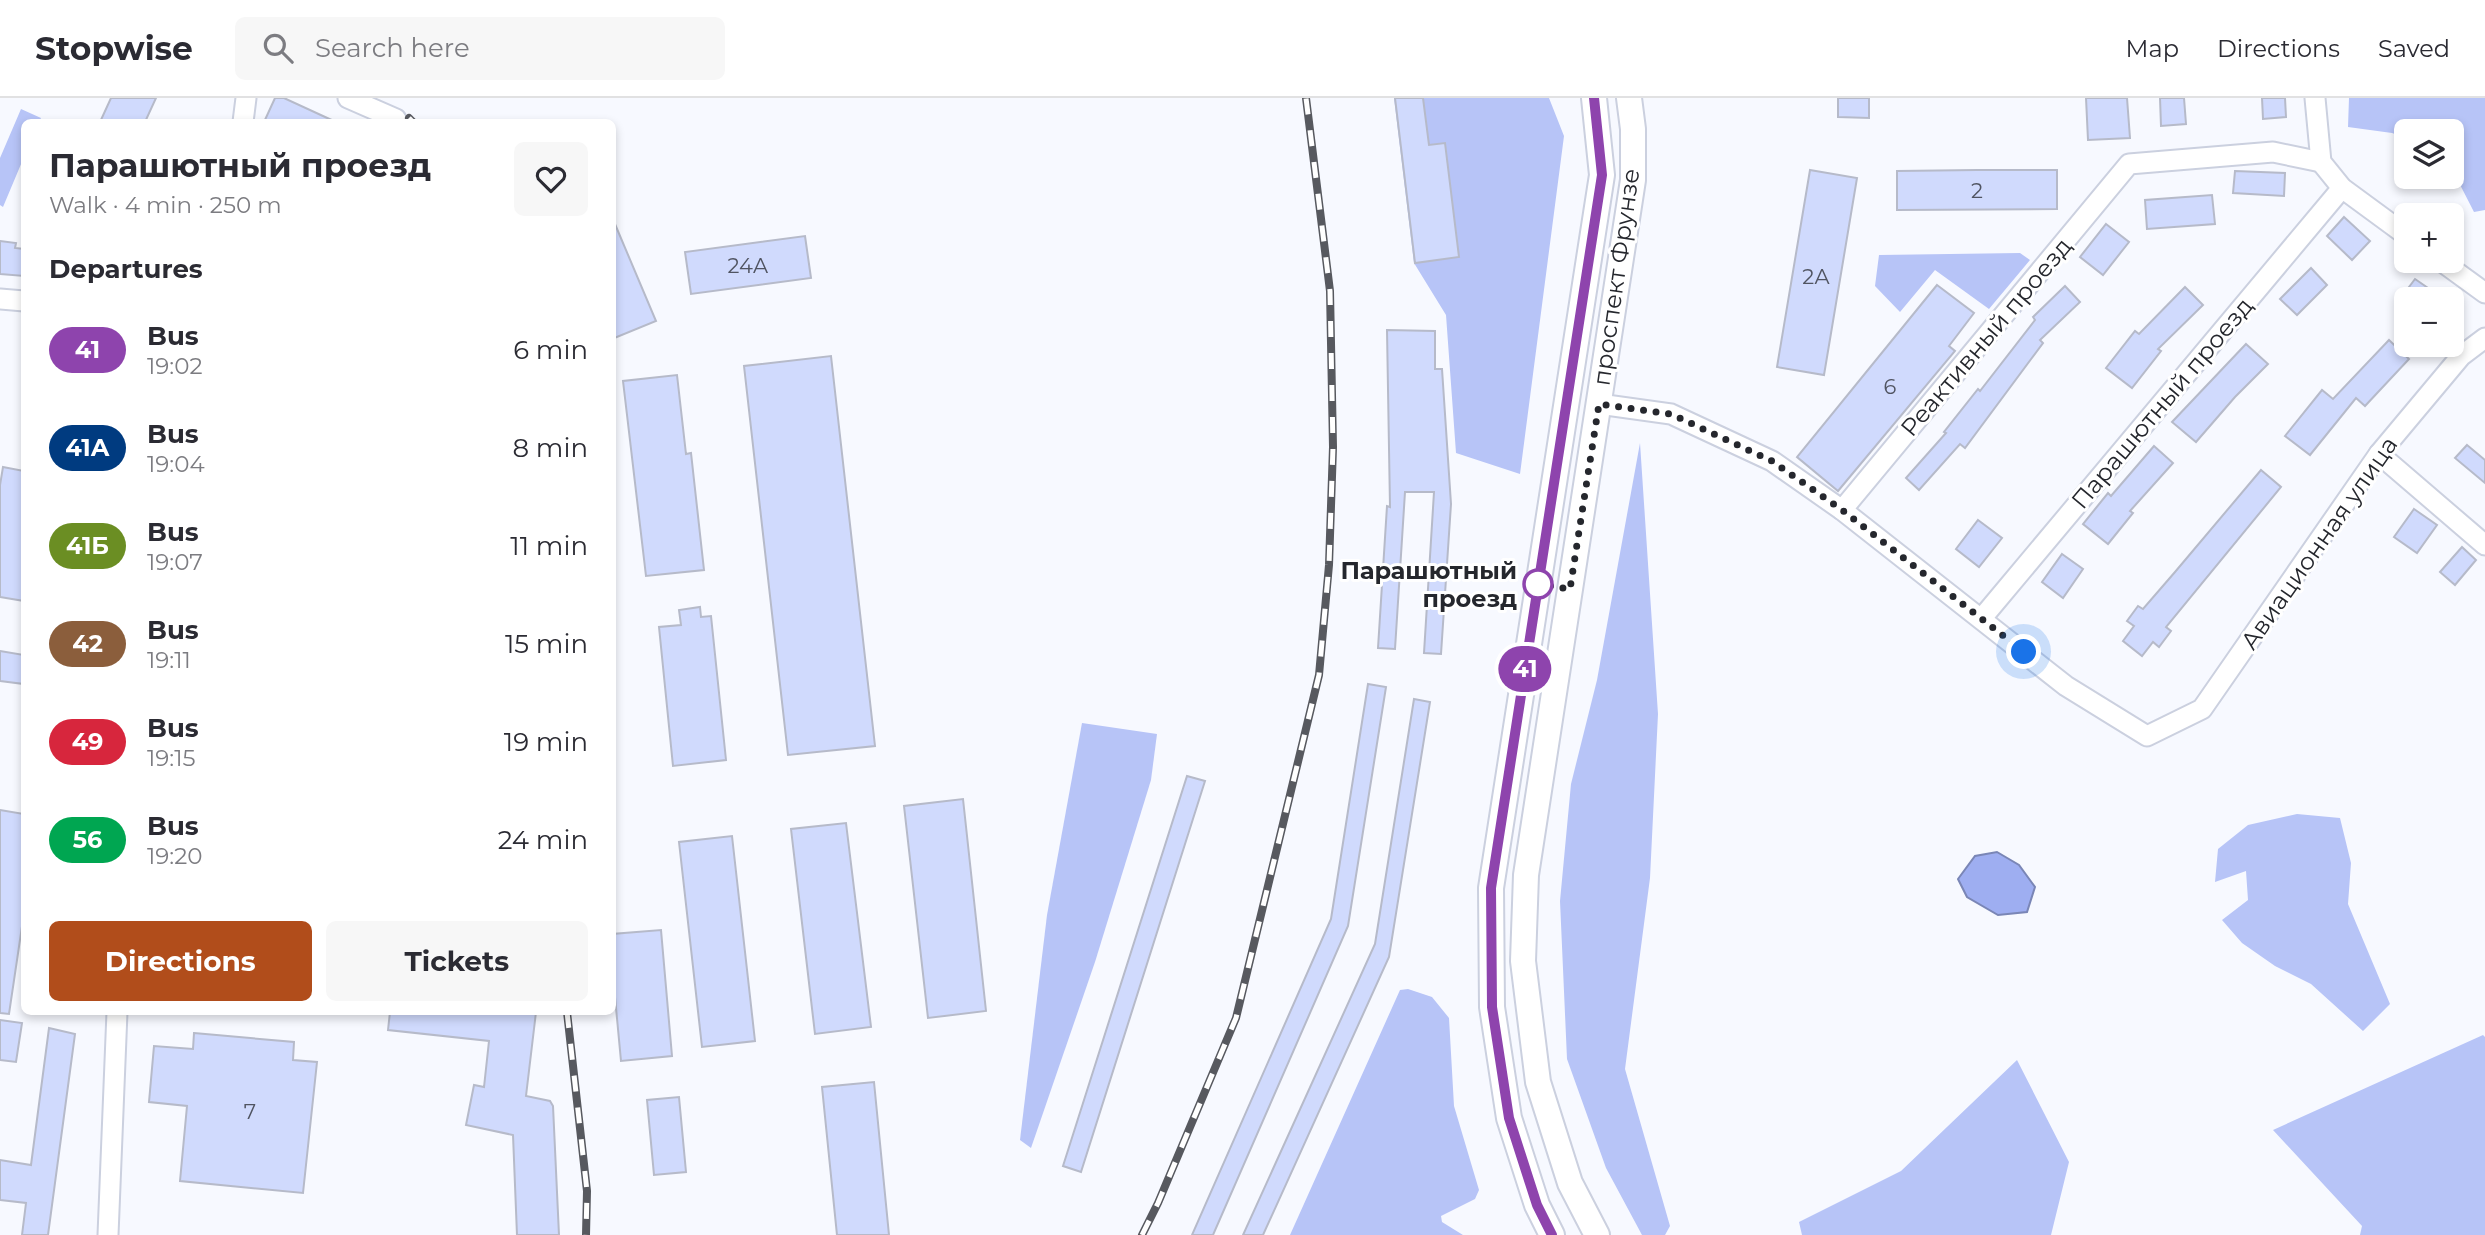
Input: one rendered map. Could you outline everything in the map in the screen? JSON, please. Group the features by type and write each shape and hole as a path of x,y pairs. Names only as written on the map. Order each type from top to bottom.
{"main road":[{"name":"проспект Фрунзе","path":"1552,1235 1537,1205 1509,1118 1492,1007 1491,888 1602,175 1594,98"},
{"name":"проспект Фрунзе","path":"1597,1235 1570,1183 1538,1082 1523,961 1526,876 1633,180 1633,129 1629,98"}],"street":[{"path":"243,119 246,98"},
{"path":"348,98 396,118"},
{"path":"2315,98 2320,162 2342,188 2394,226"},
{"name":"Реактивный проезд","path":"1842,510 2129,164 2273,152 2320,162"},
{"name":"Парашютный проезд","path":"1982,618 2342,188"},
{"path":"2458,273 2485,293"},
{"path":"0,299 21,301"},
{"name":"Авиационная улица","path":"1982,618 2066,686 2147,736 2202,709 2379,454 2461,356 2485,338"},
{"path":"1599,404 1671,414 1772,461 1842,510 1982,618"},
{"path":"2379,454 2483,538"},
{"path":"108,1235 117,1015"}],"shaded area":[{"path":"1394,98 1549,98 1564,136 1520,474 1456,453 1446,315 1414,263"},
{"path":"2349,98 2485,98 2485,210 2474,212 2462,189 2464,119 2394,119 2394,134 2348,127"},
{"path":"21,109 41,118 21,119 21,164 3,207 0,205 0,158"},
{"path":"2020,253 2030,260 1989,309 1935,270 1900,312 1875,286 1879,255"},
{"path":"1640,443 1658,714 1650,878 1625,1069 1670,1226 1665,1235 1642,1235 1606,1168 1567,1059 1560,901 1571,784 1597,680"},
{"path":"1082,723 1157,734 1151,780 1095,962 1031,1148 1020,1140 1047,915"},
{"path":"2297,814 2340,818 2351,863 2348,904 2390,1004 2363,1031 2311,984 2275,966 2242,943 2222,920 2248,900 2246,871 2215,882 2218,849 2248,825"},
{"path":"1997,852 2019,865 2035,887 2027,912 1998,915 1967,897 1958,879 1975,856"},
{"path":"1408,989 1432,997 1449,1018 1454,1106 1479,1190 1475,1199 1441,1216 1442,1222 1463,1235 1290,1235 1400,990"},
{"path":"2483,1035 2485,1235 2360,1235 2362,1226 2273,1130"},
{"path":"2017,1060 2069,1162 2051,1235 1802,1235 1799,1222 1901,1171"}],"building":[{"path":"111,98 156,98 146,119 101,119"},
{"path":"275,98 284,98 330,119 265,119"},
{"path":"1395,98 1423,98 1429,145 1445,143 1459,257 1415,263"},
{"path":"1838,98 1869,98 1869,118 1838,117"},
{"path":"2086,98 2127,98 2130,138 2088,140"},
{"path":"2160,98 2184,98 2186,124 2161,126"},
{"path":"2262,98 2285,98 2286,117 2263,119"},
{"path":"1810,170 1857,178 1824,375 1777,367"},
{"path":"2057,170 2057,209 1897,210 1897,171"},
{"path":"2235,171 2285,173 2284,196 2233,193"},
{"path":"2212,195 2215,224 2147,229 2145,200"},
{"path":"2344,217 2370,241 2352,260 2327,236"},
{"path":"2106,224 2129,242 2103,275 2080,257"},
{"path":"616,226 656,321 616,337"},
{"path":"805,236 811,278 691,294 685,252"},
{"path":"0,241 16,243 15,248 21,249 21,276 0,274"},
{"path":"2311,268 2327,285 2297,315 2280,299"},
{"path":"2415,279 2427,287 2409,287"},
{"path":"1937,285 1974,313 1949,346 1955,351 1838,491 1797,457"},
{"path":"2065,286 2080,302 2040,340 2043,343 1965,448 1960,444 1919,490 1906,478 1946,433 1944,432 1978,389 1980,391 2035,320 2033,317"},
{"path":"2185,287 2203,305 2158,349 2161,351 2132,388 2106,368 2135,331 2139,334"},
{"path":"1387,330 1435,331 1435,369 1442,369 1451,504 1441,654 1424,653 1434,492 1405,492 1395,649 1378,648 1387,506 1390,507"},
{"path":"2389,340 2394,345 2394,357 2409,359 2365,406 2356,398 2310,455 2285,436 2322,390 2333,399"},
{"path":"2246,344 2268,364 2196,442 2172,422"},
{"path":"831,356 875,746 788,755 744,366"},
{"path":"677,375 686,454 691,453 704,570 646,576 623,381"},
{"path":"2467,445 2485,460 2485,483 2455,458"},
{"path":"2154,446 2173,463 2130,511 2133,513 2108,544 2083,524 2108,493 2111,496"},
{"path":"3,467 21,470 21,600 0,597 0,485"},
{"path":"2261,470 2281,487 2166,627 2171,631 2159,647 2153,642 2142,656 2123,641 2134,626 2127,621 2138,606 2143,609"},
{"path":"2414,509 2437,525 2417,553 2394,537"},
{"path":"1978,520 2002,538 1979,567 1956,549"},
{"path":"2462,547 2476,560 2455,585 2440,572"},
{"path":"2062,554 2083,569 2063,598 2042,582"},
{"path":"700,607 701,617 711,616 726,760 673,766 659,627 681,625 679,610"},
{"path":"0,651 21,654 21,684 0,681"},
{"path":"1368,684 1386,687 1348,926 1213,1235 1192,1235 1331,919"},
{"path":"1414,699 1430,702 1389,957 1263,1235 1243,1235 1375,944"},
{"path":"1187,776 1205,781 1081,1172 1063,1166"},
{"path":"963,799 986,1011 928,1018 904,806"},
{"path":"0,810 21,814 21,933 9,1014 0,1013"},
{"path":"846,823 871,1027 815,1034 791,829"},
{"path":"732,836 755,1041 702,1047 679,842"},
{"path":"661,930 672,1056 621,1061 616,1008 616,934"},
{"path":"390,1015 536,1015 526,1096 550,1101 553,1106 559,1235 517,1235 513,1135 466,1125 474,1085 484,1087 489,1041 388,1030"},
{"path":"0,1020 22,1023 16,1062 0,1060"},
{"path":"49,1028 75,1034 48,1235 22,1235 26,1203 0,1200 0,1160 31,1165"},
{"path":"194,1033 294,1042 293,1060 317,1062 303,1193 180,1181 187,1106 149,1102 154,1046 193,1049"},
{"path":"874,1082 889,1235 837,1235 822,1087"},
{"path":"679,1097 686,1172 654,1175 647,1100"}],"railway":[{"path":"1142,1235 1236,1018 1319,675 1329,565 1333,447 1330,291 1306,98"},
{"path":"567,1015 587,1191 586,1235"}],"bus line":[{"name":"41","path":"1552,1235 1537,1205 1509,1118 1492,1007 1491,888 1602,175 1594,98"}],"place":[{"name":"Парашютный проезд","path":"1538,584"}],"route":[{"path":"1538,584 1570,589 1599,404 1647,410 1671,414 1772,461 1842,510 2024,652"}]}
